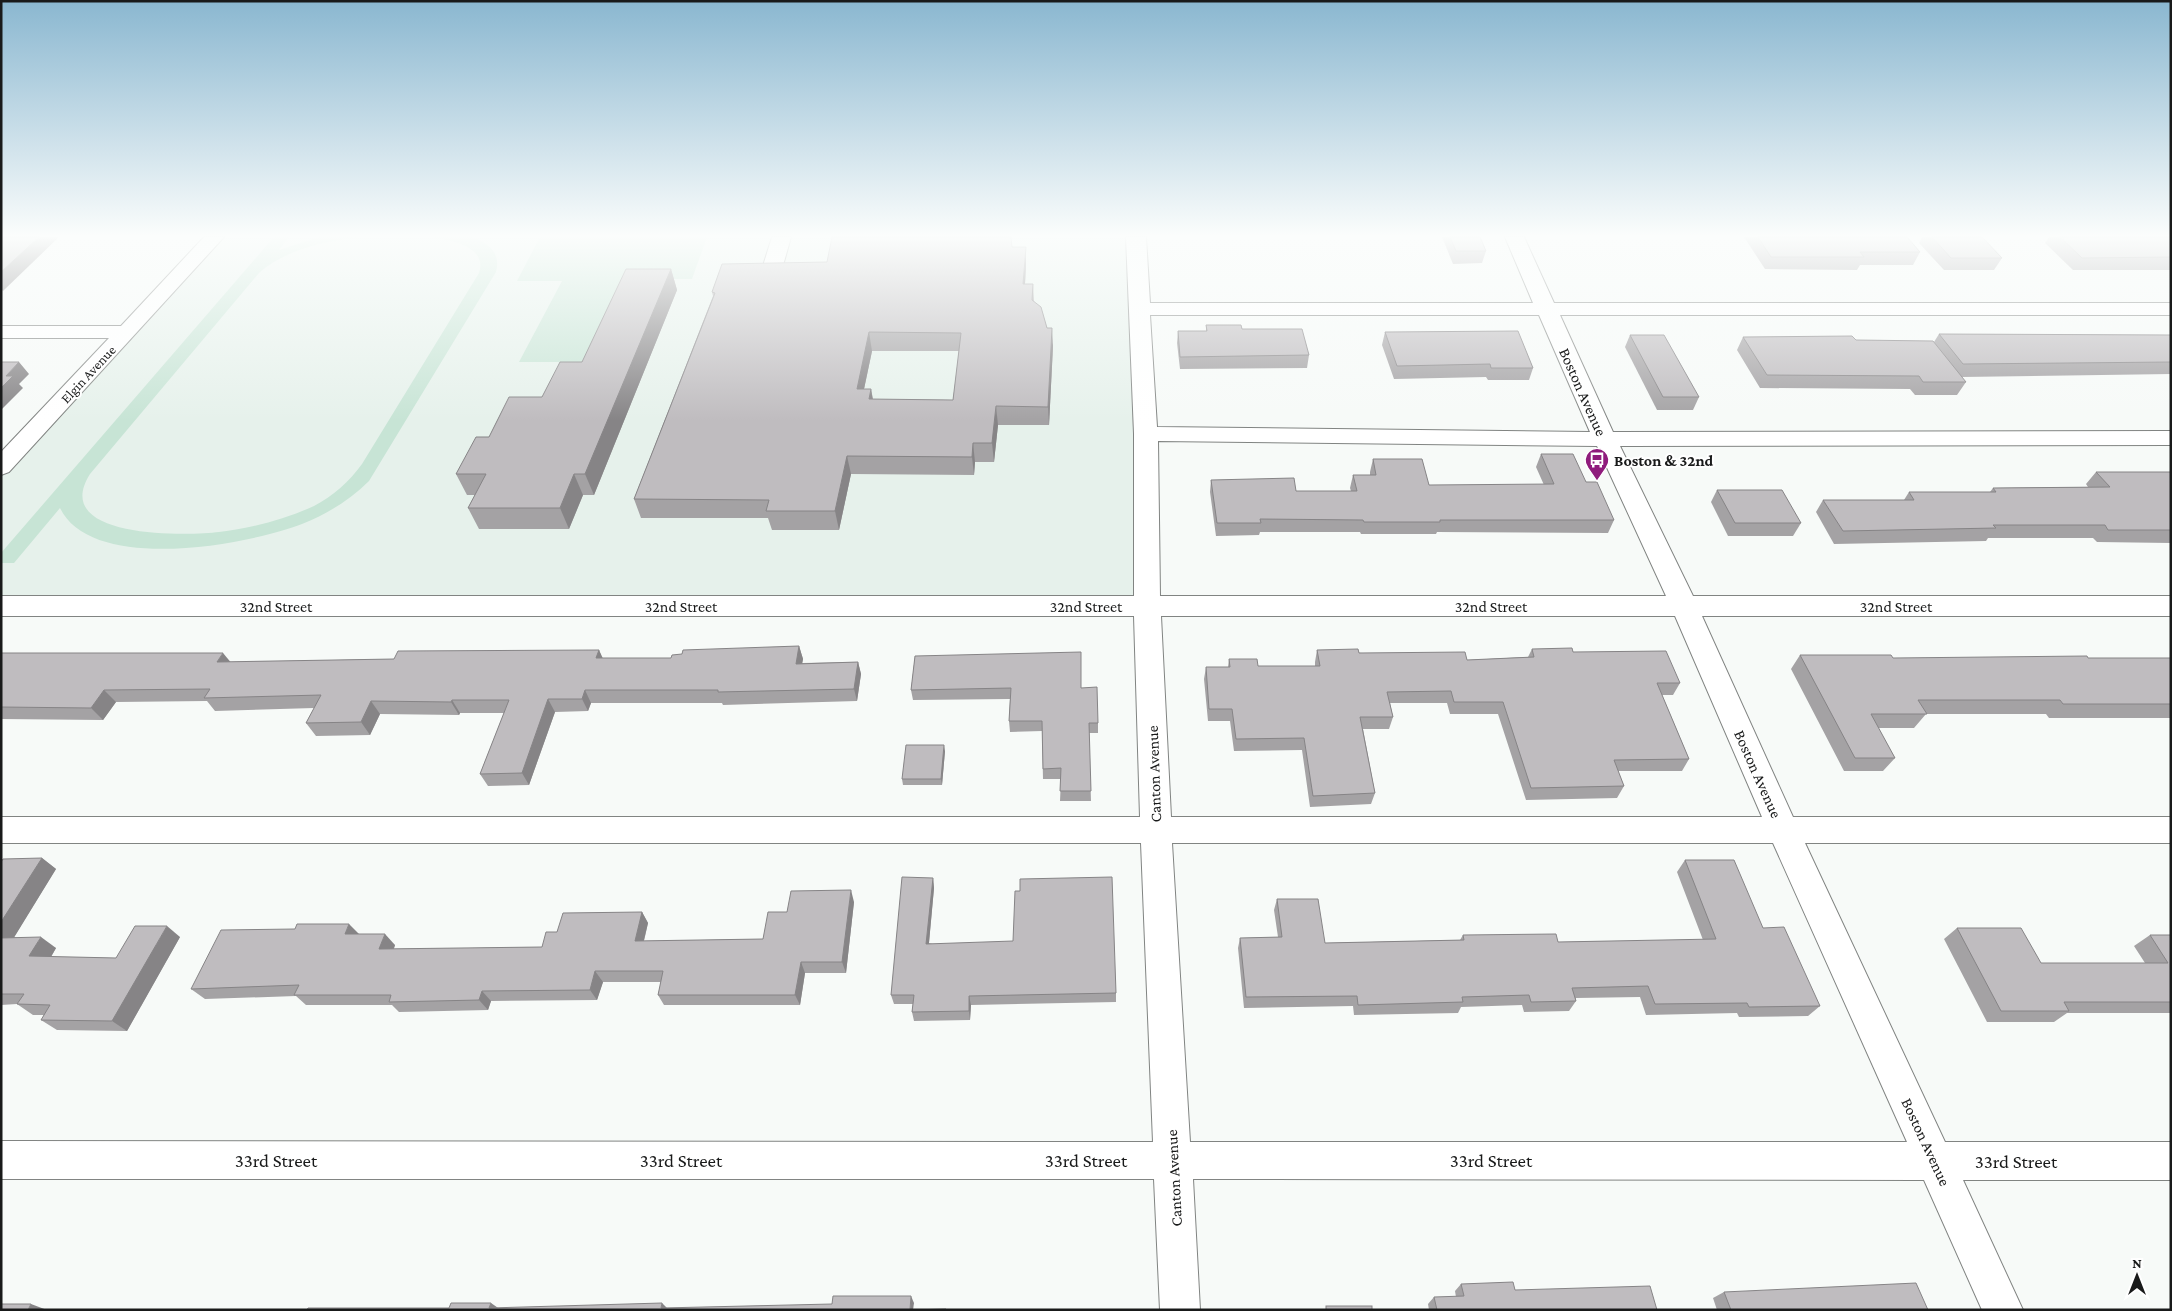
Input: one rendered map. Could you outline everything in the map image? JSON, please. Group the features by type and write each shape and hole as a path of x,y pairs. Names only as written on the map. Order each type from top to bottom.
{"street":[{"name":"Elgin Avenue","path":"5,459 158,298"},
{"name":"Canton Avenue","path":"1139,298 1146,434 1147,606 1156,829 1180,1310"},
{"name":"Boston Avenue","path":"1541,298 1684,606 1782,830 2003,1310"},
{"path":"1139,309 2171,309"},
{"path":"1,332 127,332"},
{"path":"1146,434 1605,439 2171,438"},
{"name":"32nd Street","path":"1,606 2171,606"},
{"path":"1,830 2171,830"},
{"name":"33rd Street","path":"1,1160 2171,1161"}],"shaded area":[{"path":"158,298 1137,298 1147,606 1,606 1,466"}],"green space":[{"path":"221,298 238,298 90,474 82,495 88,511 104,522 127,529 153,533 219,532 267,523 303,511 328,498 352,477 362,464 464,298 480,298 369,481 338,506 320,516 277,532 245,540 210,546 172,549 136,548 104,541 77,528 60,508 14,563 1,563 1,553"},
{"path":"553,298 623,298 593,362 519,362"}],"building":[{"path":"612,298 659,298 585,474 574,474 560,508 468,508 486,474 456,474 476,437 489,437 509,397 542,397 560,362 582,362"},
{"path":"713,298 1032,298 1041,307 1047,328 1052,328 1048,407 996,406 992,443 973,443 972,457 847,456 835,511 766,511 769,500 634,499","holes":["869,332 961,333 953,400 869,399 871,389 857,389"]},
{"path":"1206,325 1241,325 1242,329 1302,329 1309,355 1180,357 1178,331 1207,331"},
{"path":"1518,331 1533,368 1491,368 1490,364 1397,366 1385,332"},
{"path":"1939,334 2171,335 2171,362 1963,364"},
{"path":"1630,335 1664,335 1699,397 1663,397"},
{"path":"1852,336 1856,340 1933,341 1966,382 1923,382 1919,376 1767,375 1743,337"},
{"path":"1,362 19,362 6,376 13,376 1,388"},
{"path":"1541,454 1573,454 1586,482 1597,482 1614,520 1364,522 1363,520 1260,519 1261,523 1217,523 1211,480 1294,478 1296,491 1357,491 1353,475 1376,475 1373,459 1422,459 1429,485 1554,484"},
{"path":"2096,472 2171,472 2171,530 2108,530 2105,525 1993,525 1996,528 1843,531 1823,500 1914,500 1909,492 1996,492 1993,488 2110,487"},
{"path":"1717,490 1782,490 1801,523 1735,523"},
{"path":"799,646 796,664 858,662 854,689 718,692 718,690 585,690 582,699 548,699 522,773 480,774 509,700 452,700 451,702 371,701 361,722 306,723 321,695 204,698 210,689 104,690 91,708 1,707 1,653 223,653 217,662 394,659 398,651 599,650 596,658 671,658 672,655 682,654 683,650"},
{"path":"1572,648 1573,652 1666,651 1680,683 1657,683 1689,759 1614,760 1624,786 1531,788 1503,702 1454,702 1451,691 1387,692 1393,717 1360,717 1375,793 1313,796 1304,738 1236,739 1232,709 1209,709 1206,667 1230,667 1229,659 1257,659 1258,666 1320,666 1317,650 1358,649 1359,653 1465,652 1467,660 1534,657 1532,649"},
{"path":"1081,652 1081,688 1097,687 1098,723 1089,723 1091,791 1060,791 1061,768 1043,769 1042,721 1009,721 1011,688 911,690 915,656"},
{"path":"1800,655 1891,655 1893,658 2087,656 2088,658 2171,658 2171,704 2063,704 2060,700 1918,700 1927,714 1871,714 1895,758 1855,758"},
{"path":"906,745 944,745 941,779 902,779"},
{"path":"42,858 1,922 1,862 3,859"},
{"path":"1685,860 1734,860 1763,928 1784,927 1820,1006 1749,1007 1747,1003 1655,1004 1648,986 1572,988 1576,1001 1531,1002 1529,995 1462,997 1463,1002 1358,1005 1357,996 1246,997 1240,938 1282,937 1277,899 1318,899 1325,943 1464,940 1463,935 1556,934 1558,942 1716,939"},
{"path":"902,877 933,878 926,944 1013,941 1015,891 1020,891 1020,879 1112,877 1116,993 969,996 969,1011 912,1012 914,995 891,995"},
{"path":"851,890 842,962 801,962 795,995 658,995 663,971 595,971 590,990 482,991 479,1000 389,1002 391,995 294,995 299,985 191,989 221,930 295,929 297,924 349,924 345,934 385,934 379,949 542,947 546,932 557,932 563,913 642,912 635,941 763,939 768,912 787,912 791,891"},
{"path":"135,926 167,926 112,1021 41,1020 50,1005 17,1004 24,994 1,994 1,938 41,937 29,956 116,958"},
{"path":"1957,928 2021,928 2041,963 2168,963 2150,935 2171,935 2171,1002 2064,1002 2069,1011 2001,1011"},
{"path":"1513,1282 1515,1290 1650,1286 1657,1310 1437,1310 1434,1297 1464,1296 1461,1284"},
{"path":"1916,1283 1928,1310 1731,1310 1724,1292"},
{"path":"833,1296 911,1296 910,1310 307,1310 308,1308 449,1308 451,1303 491,1303 489,1308 662,1303 661,1308 832,1304"},
{"path":"1,1304 31,1304 28,1310 1,1310"},
{"path":"1326,1306 1372,1306 1372,1310 1326,1310"},
{"path":"946,1309 946,1310 910,1310"}],"place":[{"name":"Boston & 32nd","path":"1597,481"}]}
